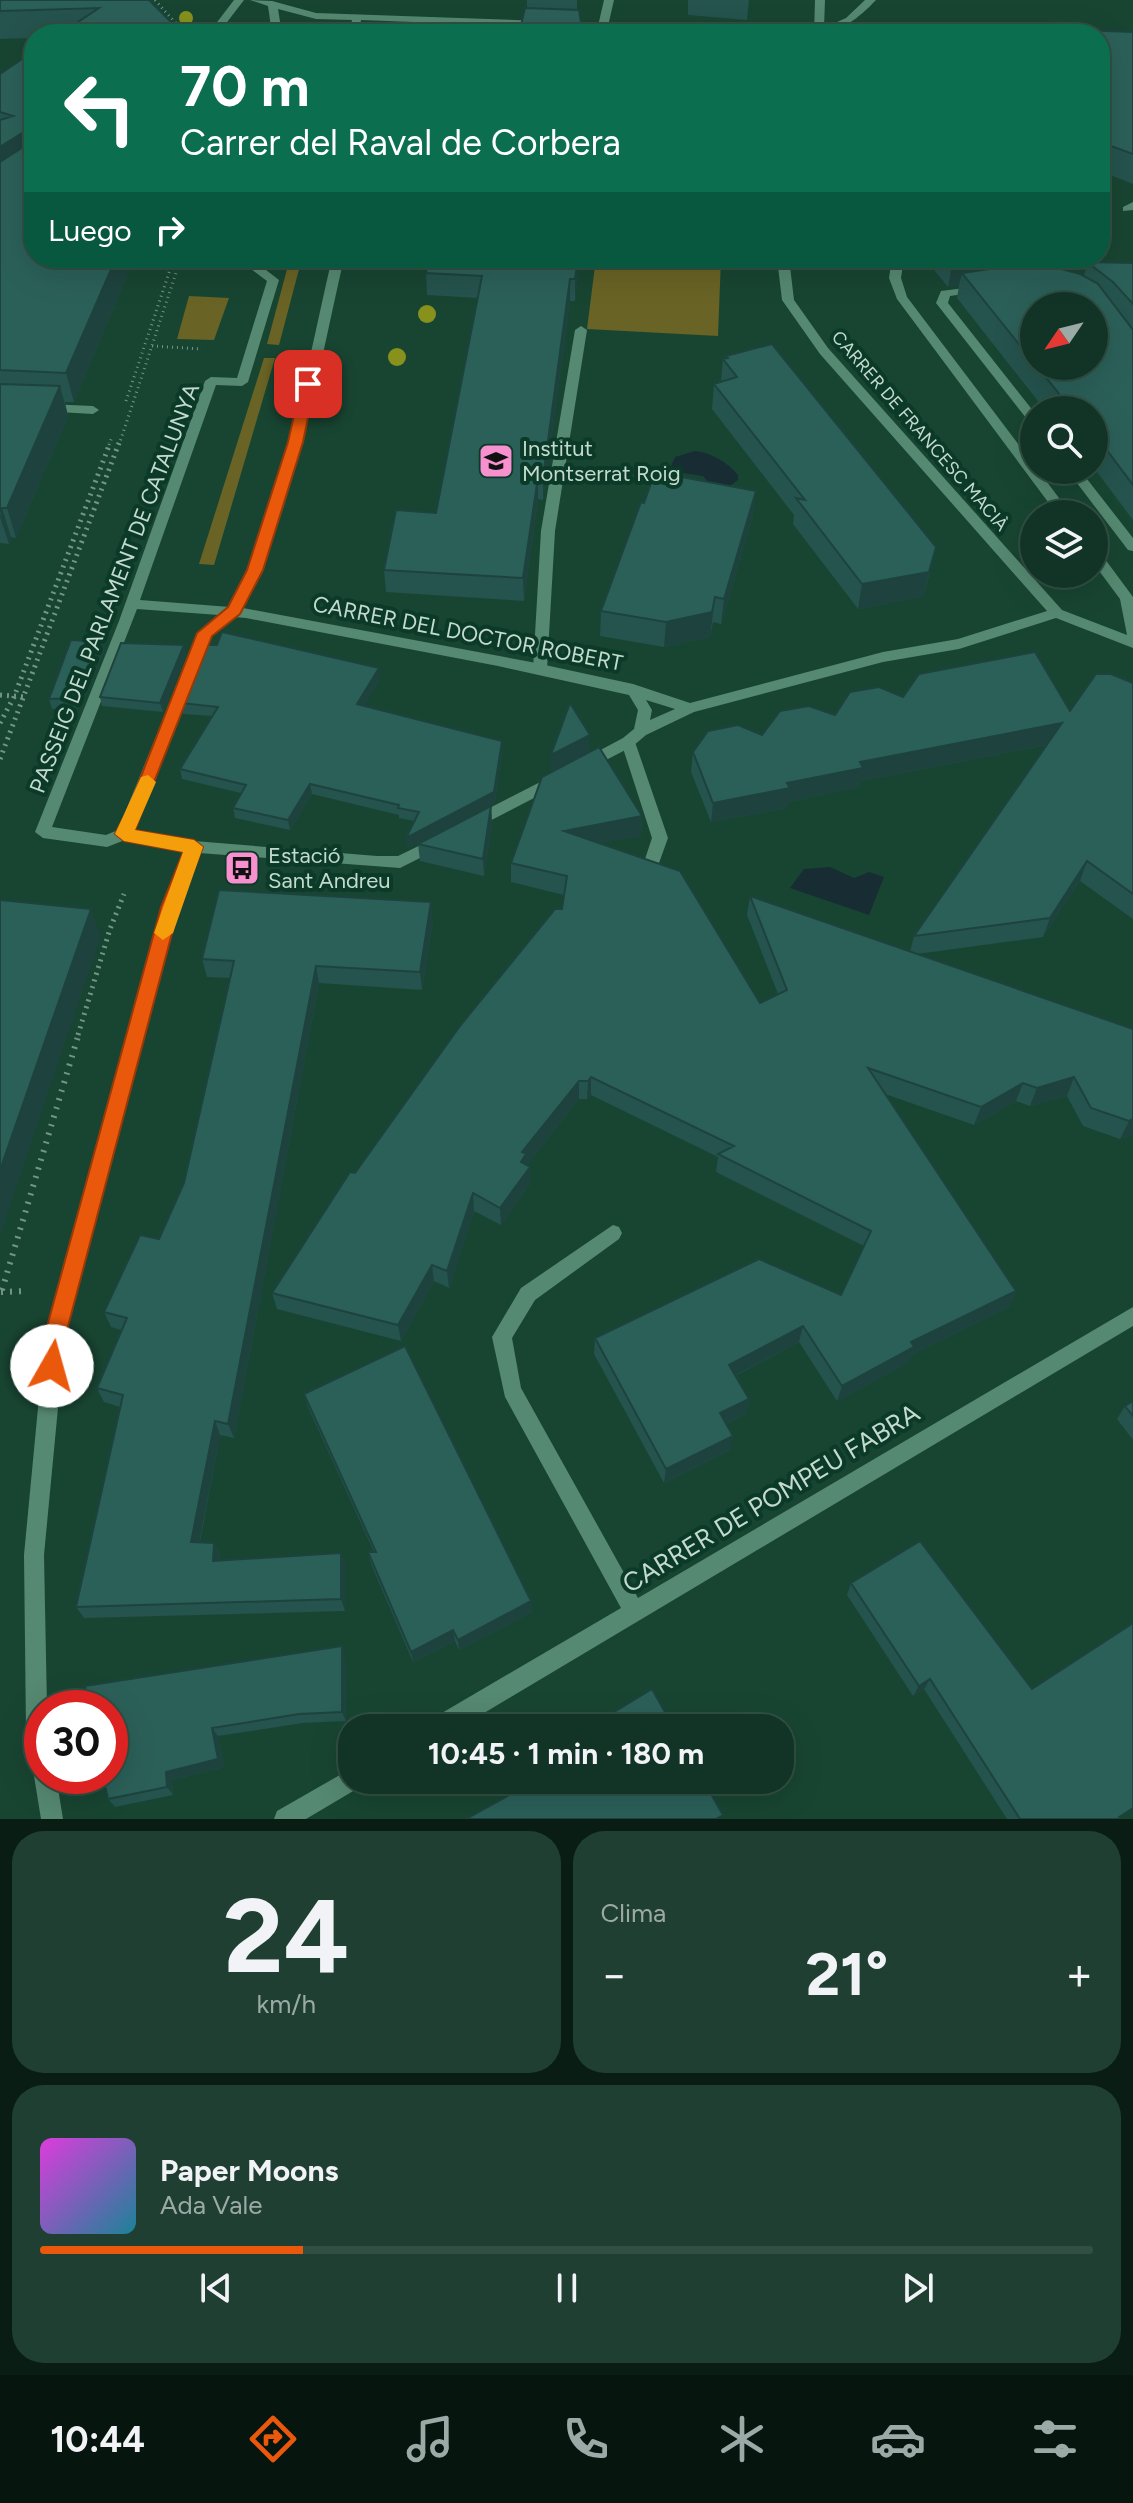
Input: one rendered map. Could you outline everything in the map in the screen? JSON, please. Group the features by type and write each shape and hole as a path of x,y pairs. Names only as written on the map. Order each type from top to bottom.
{"street":[{"path":"221,24 239,0"},
{"path":"255,0 316,16 542,24"},
{"path":"603,24 609,0"},
{"path":"819,24 820,0"},
{"path":"840,24 871,0"},
{"path":"272,4 275,24"},
{"path":"356,24 357,18"},
{"name":"PASSEIG DEL PARLAMENT DE CATALUNYA","path":"124,834 107,841 43,832 131,604 211,381 242,382 273,280 256,268"},
{"path":"336,268 296,442 255,570 235,610 205,633 124,834 194,847 400,862 628,742 641,731 690,708 883,657 959,644 1057,613 1133,643"},
{"name":"CARRER DE FRANCESC MACIÀ","path":"784,268 788,300 824,351 1057,613"},
{"path":"896,268 895,278 901,297 1053,500"},
{"path":"999,287 945,293 942,303 1020,402"},
{"path":"540,669 548,531 581,330"},
{"path":"31,407 93,410"},
{"path":"1084,484 1133,547"},
{"path":"1108,573 1127,598 1133,633"},
{"name":"CARRER DEL DOCTOR ROBERT","path":"131,604 235,610 633,689 690,708"},
{"path":"633,689 645,710 641,731"},
{"path":"628,742 660,838 653,859"},
{"path":"36,1690 34,1555 55,1334 170,907 194,847"},
{"path":"613,1233 528,1294 502,1337 512,1390 635,1612"},
{"name":"CARRER DE POMPEU FABRA","path":"462,1714 1133,1316"},
{"path":"285,1819 338,1787"},
{"path":"48,1794 52,1819"}],"path":[{"path":"155,0 176,24"},
{"path":"120,417 171,268"},
{"name":"PASSEIG DEL PARLAMENT DE CATALUNYA","path":"0,759 138,389 178,268"},
{"path":"145,345 212,349"},
{"path":"119,387 138,389"},
{"path":"0,723 14,697 114,432"},
{"path":"0,695 25,697"},
{"path":"26,1291 1,1291 110,929 124,894"},
{"path":"94,927 110,929"}],"shaded area":[{"path":"287,268 299,268 279,345 267,344"},
{"path":"595,268 721,268 718,336 587,329"},
{"path":"189,296 229,298 214,340 177,339"},
{"path":"264,358 275,358 214,565 199,564"}],"water":[{"path":"695,451 724,462 738,475 738,480 727,488 711,486 703,476 676,472 670,468 675,457"},
{"path":"830,867 854,878 869,872 884,877 869,915 790,888 804,869"}],"building":[{"path":"0,0 149,0 173,24 75,24 99,8 0,11"},
{"path":"525,8 579,10 581,24 521,24"},
{"path":"1110,31 1133,32 1133,154 1110,146"},
{"path":"24,58 24,132 0,147 0,120 13,116 0,112 0,74"},
{"path":"24,147 24,268 112,268 66,373 0,370 0,162"},
{"path":"1110,262 1133,263 1133,304 1095,268 1110,268"},
{"path":"427,268 577,268 575,279 570,279 543,477 538,477 523,578 384,570 396,510 436,513 482,276 426,273"},
{"path":"996,268 1058,268 1080,274 1098,284 1104,292 1020,292 1020,346 962,273"},
{"path":"1108,297 1133,330 1133,485 1108,452 1108,396 1061,396 1048,380 1108,380"},
{"path":"772,344 936,547 929,572 862,584 796,498 805,500 714,384 737,377 723,359 728,358 726,356"},
{"path":"0,384 60,386 7,508 2,508 0,512"},
{"path":"655,472 756,491 724,599 715,597 712,612 666,622 601,611"},
{"path":"222,632 379,668 357,704 502,741 494,792 406,838 419,812 310,784 288,820 233,808 246,785 180,769 218,707 181,703 204,645 217,645"},
{"path":"71,640 101,642 79,698 49,699"},
{"path":"121,643 184,645 160,703 100,697"},
{"path":"1035,652 1070,711 1096,674 1111,674 1133,683 1133,894 1087,861 1050,918 914,936 1062,723 860,762 863,768 787,783 790,788 713,803 693,752 708,731 738,725 762,735 780,711 809,706 835,715 850,692 879,687 903,697 919,674"},
{"path":"570,703 590,735 551,755"},
{"path":"599,747 642,816 564,831 680,871 760,1003 787,990 750,896 1133,1029 1133,1119 1129,1121 1091,1108 1074,1077 1037,1088 1023,1083 981,1107 868,1068 1016,1291 911,1342 914,1347 842,1386 803,1326 729,1365 749,1399 720,1413 733,1436 666,1469 595,1338 759,1259 841,1295 871,1231 718,1154 734,1146 591,1077 588,1081 579,1081 522,1152 526,1154 521,1162 530,1167 500,1208 473,1193 447,1271 432,1265 398,1325 272,1293 350,1172 355,1173 460,1026 555,909 562,909 567,876 511,863 542,777"},
{"path":"491,806 483,859 418,844"},
{"path":"219,890 431,902 420,972 316,966 228,1424 215,1421 191,1542 214,1543 213,1561 341,1553 341,1599 76,1607 123,1395 97,1388 127,1318 104,1312 140,1235 159,1239 184,1183 234,961 202,959"},
{"path":"0,900 91,909 0,1170"},
{"path":"405,1346 531,1601 458,1640 453,1630 411,1652 368,1552 376,1552 304,1394"},
{"path":"1133,1401 1133,1416 1125,1406"},
{"path":"920,1541 1032,1689 1133,1623 1133,1808 1120,1819 1020,1819 930,1679 919,1686 851,1583"},
{"path":"342,1646 342,1712 299,1714 212,1728 218,1759 166,1772 167,1787 108,1799 107,1794 128,1794 128,1690 86,1690 85,1686"},
{"path":"652,1689 666,1714 611,1714"},
{"path":"511,1794 711,1794 723,1815 716,1819 466,1819"}],"slow traffic":[{"path":"148,782 124,834 194,847 163,933"}],"place":[{"name":"Institut Montserrat Roig","path":"496,461"},
{"name":"Estació Sant Andreu","path":"242,868"}],"route":[{"path":"52,1366 55,1334 170,907 194,847 124,834 205,633 235,610 255,570 296,442 308,384"}]}
